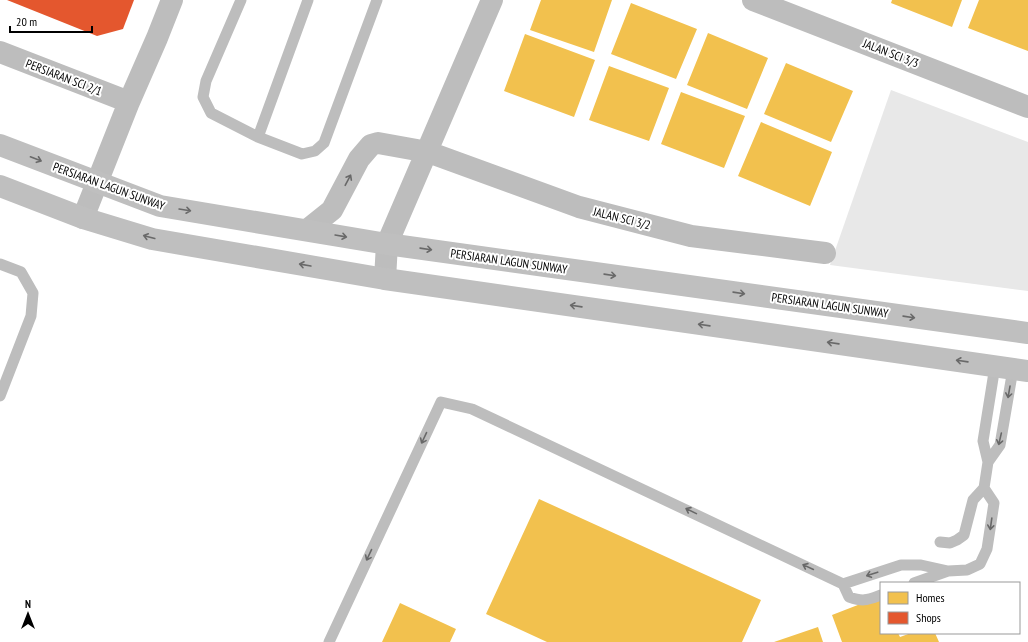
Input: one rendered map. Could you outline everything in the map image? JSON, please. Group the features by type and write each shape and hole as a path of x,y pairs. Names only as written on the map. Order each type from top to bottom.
{"main road":[{"name":"PERSIARAN LAGUN SUNWAY","path":"0,145 160,206 387,244 1028,333"},
{"path":"0,186 83,218 152,239 385,279 1012,368"}],"street":[{"path":"83,218 96,182 172,0"},
{"path":"385,279 387,244 428,152 492,0"},
{"name":"JALAN SCI 3/3","path":"753,0 1028,107"},
{"name":"PERSIARAN SCI 2/1","path":"0,52 129,102"},
{"name":"JALAN SCI 3/2","path":"307,230 332,210 359,159 371,145 378,143 428,152 578,207 691,236 825,253"}],"lane":[{"path":"241,0 206,81 203,97 211,113 258,137 302,154 315,151 324,143 377,0"},
{"path":"258,137 308,0"},
{"path":"0,264 21,272 33,293 31,316 0,396"},
{"path":"988,462 1000,445 1012,368"},
{"path":"940,542 950,543 964,535 973,500 984,488 988,462 983,441 1012,368"},
{"path":"329,642 441,402 472,409 843,584 849,597 857,600 865,600 880,595"},
{"path":"917,582 948,571 967,570 980,564 987,549 994,502 984,488"},
{"path":"843,584 902,565 921,564 948,571"}],"shaded area":[{"path":"891,90 1028,142 1028,291 830,265"}],"building: Homes":[{"path":"541,0 612,0 594,52 530,30"},
{"path":"892,0 962,0 952,27 891,3"},
{"path":"979,0 1028,0 1028,51 968,28"},
{"path":"631,3 697,29 676,79 611,54"},
{"path":"708,33 768,58 747,109 687,85"},
{"path":"525,34 595,60 574,117 504,91"},
{"path":"786,63 853,91 831,142 764,114"},
{"path":"609,66 669,88 649,141 589,120"},
{"path":"681,92 745,116 724,168 661,144"},
{"path":"761,122 832,152 810,206 738,176"},
{"path":"539,499 761,600 742,642 547,642 486,614"},
{"path":"880,596 880,634 898,634 900,637 908,634 935,634 939,642 842,642 832,615"},
{"path":"400,603 456,629 450,642 382,642"},
{"path":"818,627 823,642 774,642"}],"building: Shops":[{"path":"7,0 134,0 123,29 97,36"}]}
